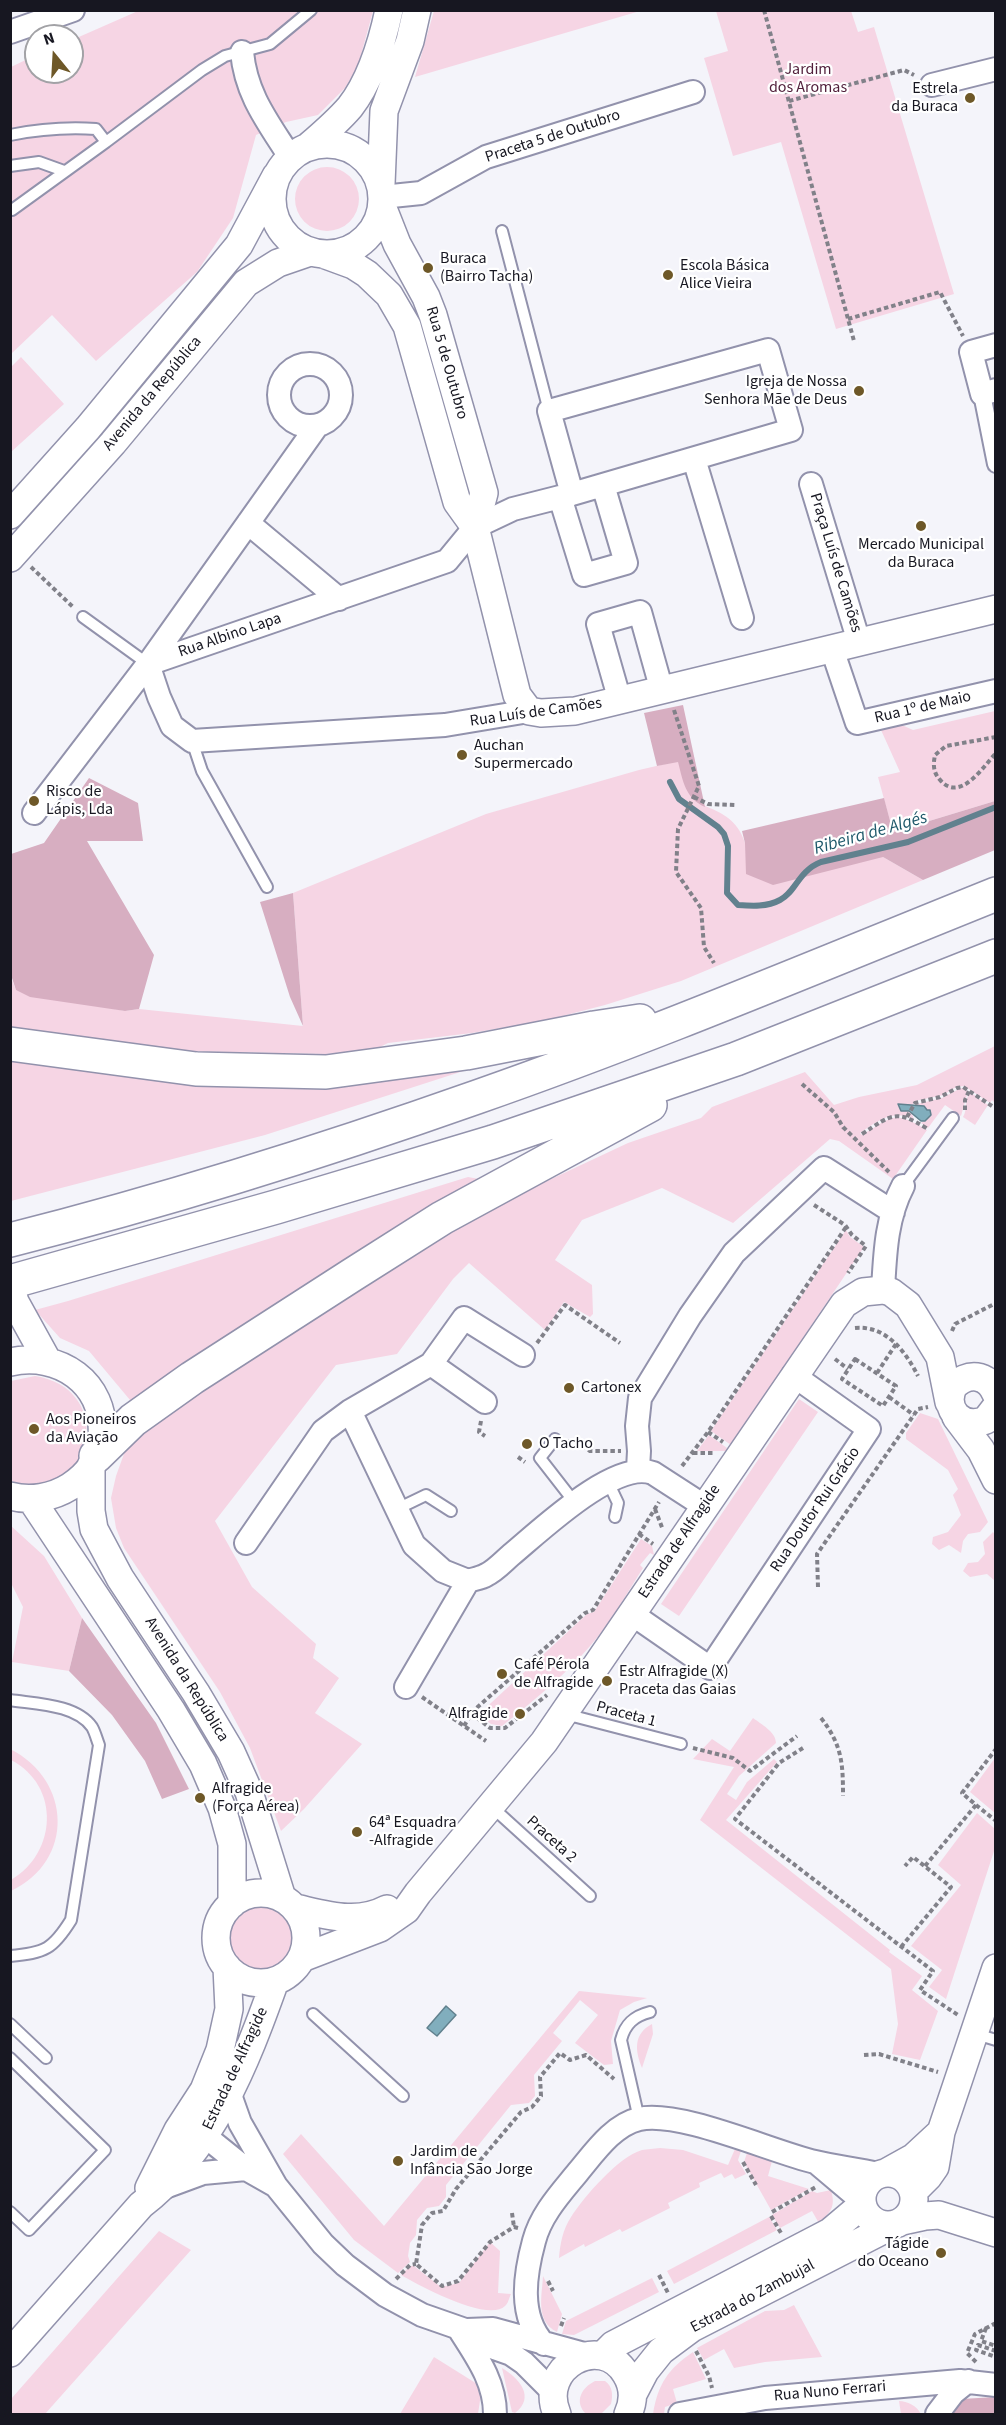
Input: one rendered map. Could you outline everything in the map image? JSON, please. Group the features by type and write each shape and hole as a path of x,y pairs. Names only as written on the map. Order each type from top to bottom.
{"highway":[{"path":"10,1240 262,1168 478,1097 701,1012 996,894"},
{"path":"10,1283 493,1142 736,1059 996,956"},
{"path":"10,1044 196,1069 326,1072 466,1053 594,1028 701,1012"},
{"path":"93,1461 133,1420 192,1378 442,1218 736,1059"}],"street":[{"path":"10,32 73,10"},
{"name":"Avenida da República","path":"10,515 88,428 239,245 292,160 350,106 377,54 389,10"},
{"path":"382,196 373,168 361,155 345,146 327,143 292,160 271,194 273,212 280,230 293,243 316,253 340,253 355,247 368,236 377,222 382,196 384,111 410,41 417,10"},
{"path":"242,52 244,70 255,102 292,160"},
{"path":"932,85 996,69"},
{"name":"Praceta 5 de Outubro","path":"382,196 421,193 486,157 693,92"},
{"name":"Rua 5 de Outubro","path":"382,196 392,235 426,297 433,315 484,493 475,527"},
{"name":"Avenida da República","path":"13,555 113,442 246,283 278,262 316,253"},
{"name":"Rua 5 de Outubro","path":"316,253 353,265 367,274 397,306 406,326 457,502 475,527 517,695 529,711"},
{"path":"996,345 972,352 989,392 996,464"},
{"path":"475,527 513,509 566,495 603,484 694,459 791,430 768,350 549,411 566,495 584,575 626,563 603,484"},
{"path":"34,813 148,664 317,426"},
{"path":"694,459 742,618"},
{"name":"Praça Luís de Camões","path":"811,484 859,642"},
{"path":"248,523 339,599"},
{"name":"Rua Albino Lapa","path":"148,664 447,561 475,527"},
{"name":"Rua Luís de Camões","path":"192,741 445,726 529,711 541,713 575,711 996,609"},
{"path":"620,701 598,624 640,612 662,691"},
{"name":"Rua 1º de Maio","path":"832,648 857,723 996,691"},
{"path":"148,664 172,726 192,741"},
{"path":"350,1411 414,1545 443,1571 468,1581 487,1575 574,1503 624,1473 638,1460 638,1408 645,1390 718,1275 734,1253 824,1168 897,1200 886,1241 883,1290 891,1292 908,1305 940,1357 953,1409 981,1450 996,1480"},
{"path":"10,1283 20,1313 46,1360"},
{"name":"Estrada de Alfragide","path":"302,1958 380,1928 406,1910 492,1807 564,1714 793,1375 844,1304 863,1292 883,1290"},
{"path":"246,1543 324,1431 350,1411 431,1364 464,1317 523,1355"},
{"path":"940,1357 991,1395"},
{"name":"Avenida da República","path":"10,1362 26,1359 46,1360 66,1367 82,1380 94,1397 101,1416 102,1437 93,1461 80,1480 49,1497 21,1498"},
{"path":"431,1364 485,1402"},
{"name":"Rua Doutor Rui Grácio","path":"632,1614 710,1668 869,1429 793,1375"},
{"path":"953,1409 953,1387 966,1377 991,1395"},
{"path":"953,1409 970,1423 986,1420 991,1395"},
{"path":"991,1395 992,1432 996,1443"},
{"path":"638,1460 653,1473 704,1506"},
{"name":"Avenida da República","path":"93,1461 91,1511 94,1528 120,1578 196,1693 231,1752 249,1792 289,1903"},
{"name":"Avenida da República","path":"21,1498 146,1671 203,1764 222,1808 232,1844 232,1904"},
{"path":"415,1693 468,1581"},
{"path":"265,1893 289,1903 304,1924 306,1941 302,1958 291,1972 275,1981 258,1983 241,1978 227,1967 218,1952 216,1935 221,1918 232,1904 247,1895 265,1893"},
{"name":"Estrada de Alfragide","path":"289,1903 336,1917 372,1917 418,1893"},
{"name":"Estrada de Alfragide","path":"217,2091 229,2008 227,1967"},
{"path":"914,2194 935,2167 941,2132 985,2037 996,1968"},
{"name":"Estrada de Alfragide","path":"141,2205 178,2130 217,2091 275,1981"},
{"path":"276,2186 246,2169 205,2136 199,2126 217,2091 240,2123 276,2186 323,2244 369,2284 422,2315 462,2329 524,2363 550,2406"},
{"path":"544,2344 531,2327 526,2301 527,2266 535,2236 546,2213 590,2158 618,2129 639,2119 660,2118 686,2123 816,2163 897,2174 905,2178 914,2194 914,2205 898,2222"},
{"path":"862,2203 864,2187 870,2179 914,2157 941,2132"},
{"name":"Estrada de Alfragide","path":"10,2354 141,2205 165,2187 205,2136"},
{"path":"816,2163 840,2181 862,2203 872,2219 887,2225 939,2215 996,2233"},
{"path":"165,2187 203,2173 246,2169"},
{"path":"914,2194 945,2198 996,2214"},
{"name":"Estrada do Zambujal","path":"550,2406 556,2378 564,2367 575,2359 595,2356 830,2232 862,2203"},
{"name":"Estrada do Zambujal","path":"631,2407 645,2371 661,2351 692,2328 898,2222"},
{"path":"493,2329 514,2314 526,2301"},
{"path":"462,2329 493,2329 614,2361 631,2381 631,2407"},
{"path":"462,2329 490,2382 495,2400 495,2415"},
{"name":"Rua Nuno Ferrari","path":"680,2415 765,2398 968,2381 996,2385"},
{"name":"Rua Nuno Ferrari","path":"908,2385 921,2394 935,2415 953,2393 968,2381"}],"lane":[{"path":"12,210 202,70 225,56 270,44 311,10"},
{"path":"10,135 42,128 73,127 96,129 106,142"},
{"path":"10,166 39,162 64,171"},
{"path":"502,231 549,411"},
{"path":"83,617 148,664"},
{"path":"192,741 202,771 267,887"},
{"path":"897,1200 957,1118"},
{"path":"555,1439 540,1458 574,1503"},
{"path":"608,1482 618,1503 615,1517"},
{"path":"397,1509 426,1495 451,1511"},
{"path":"10,1700 63,1709 81,1716 92,1727 99,1745 71,1920 58,1941 36,1954 10,1956"},
{"name":"Praceta 1","path":"564,1714 681,1744"},
{"name":"Praceta 2","path":"492,1807 590,1896"},
{"path":"639,2119 621,2040 623,2031 631,2020 639,2014 650,2012"},
{"path":"313,2014 403,2096"},
{"path":"10,2024 46,2058"},
{"path":"10,2058 105,2150 29,2230 10,2212"}],"path":[{"path":"764,10 855,340"},
{"path":"789,101 904,70 932,85"},
{"path":"849,319 940,292 972,352"},
{"path":"13,555 83,617"},
{"path":"662,691 673,708 699,786 678,829 676,872 701,908 704,947 714,963"},
{"path":"996,737 946,746 935,755 933,767 938,778 946,786 962,787 996,753"},
{"path":"694,797 708,804 735,805"},
{"path":"802,1084 834,1112 843,1127 895,1178 897,1200"},
{"path":"907,1117 915,1103 940,1097 957,1088 965,1087 992,1106"},
{"path":"957,1118 965,1112 966,1096 969,1091"},
{"path":"862,1134 889,1117 900,1115 928,1129"},
{"path":"807,1201 846,1227 852,1235"},
{"path":"682,1466 708,1432 846,1227"},
{"path":"940,1357 955,1324 996,1303"},
{"path":"546,1331 565,1305 620,1343"},
{"path":"852,1328 872,1329 896,1344 908,1357 919,1378"},
{"path":"877,1373 896,1344"},
{"path":"832,1357 848,1369"},
{"path":"855,1359 896,1386 883,1406 842,1379 848,1369 855,1359"},
{"path":"889,1397 914,1414"},
{"path":"818,1587 817,1554 914,1414 918,1409 953,1409"},
{"path":"708,1432 730,1447"},
{"path":"578,1443 590,1451 638,1460"},
{"path":"464,1726 473,1711 585,1613 593,1610 663,1496"},
{"path":"415,1693 486,1741"},
{"path":"821,1718 832,1732 843,1762 843,1796"},
{"path":"681,1744 733,1758 750,1771 797,1736"},
{"path":"804,1748 779,1763 735,1819 933,1971 920,1989 934,1999"},
{"path":"996,1749 962,1793 996,1821"},
{"path":"925,1866 976,1805"},
{"path":"901,1947 951,1887 913,1857 905,1866"},
{"path":"514,2227 493,2238 458,2280 442,2286 416,2264 422,2225 432,2213 443,2211 456,2189 521,2112 532,2107 541,2096 540,2078 560,2053 570,2060 586,2055 603,2068"},
{"path":"864,2055 879,2054 922,2067"},
{"path":"745,2165 756,2185"},
{"path":"772,2212 813,2188 840,2181"},
{"path":"512,2213 514,2227"},
{"path":"514,2227 535,2236"},
{"path":"547,2279 553,2291"},
{"path":"969,2348 975,2334 996,2323"},
{"path":"986,2328 981,2341 996,2346"},
{"path":"996,2351 978,2345 976,2350 996,2357"},
{"path":"693,2346 709,2376"}],"green space":[{"path":"434,10 640,11 415,77"},
{"path":"138,11 373,11 358,66 345,88 318,115 286,122 256,135 233,218 197,272 96,361 52,315 11,354 11,67 24,61 24,84 84,84 84,35"},
{"name":"Jardim dos Aromas","path":"716,11 851,11 858,32 874,27 954,294 836,329 781,142 733,156 704,58 728,51"},
{"path":"327,167 345,173 353,181 359,199 353,217 345,225 327,231 309,225 301,217 295,199 301,181 309,173"},
{"path":"21,357 64,404 11,452 11,367"},
{"path":"995,711 995,801 893,832 878,777 900,772 881,730 895,722 913,730"},
{"path":"678,761 698,803 727,817 742,834 745,843 883,857 923,880 681,981 605,1005 547,1020 472,1033 388,1043 376,1049 326,1054 178,1051 11,1031 10,975 16,990 125,1011 139,1009 303,1026 293,893 486,814"},
{"path":"995,1046 995,1103 992,1100 990,1103 964,1086 956,1087 943,1095 915,1101 909,1111 914,1120 899,1115 886,1117 860,1133 862,1135 894,1118 907,1120 927,1130 893,1179 839,1141 830,1139 733,1223 662,1188 582,1220 555,1260 592,1285 593,1314 590,1317 564,1302 545,1330 469,1263 453,1279 397,1354 336,1365 215,1521 252,1587 316,1644 313,1658 339,1678 315,1713 362,1744 304,1809 281,1831 250,1748 220,1692 124,1548 116,1528 111,1498 125,1451 169,1408 386,1266 498,1204 628,1143 701,1118 712,1107 805,1072 834,1105 859,1097 917,1085"},
{"path":"10,1055 482,1065 265,1135 11,1201"},
{"path":"961,1088 968,1091 961,1116 945,1105 928,1128 921,1123 931,1115 927,1110 915,1107 917,1104 942,1098"},
{"path":"970,1092 988,1105 975,1125 963,1117"},
{"path":"468,1177 479,1179 145,1397 130,1400 89,1351 60,1338 35,1310 68,1301"},
{"path":"846,1230 850,1237 864,1247 731,1445 711,1431"},
{"path":"35,1376 61,1385 78,1401 86,1422 85,1443 77,1462 61,1477 39,1484 11,1481 11,1381"},
{"path":"799,1399 818,1412 679,1616 661,1604"},
{"path":"920,1413 938,1419 988,1522 980,1532 968,1534 963,1541 961,1553 949,1545 939,1550 932,1544 933,1537 948,1532 961,1515 953,1495 958,1489 948,1470 906,1439 906,1433"},
{"path":"709,1435 727,1448 726,1451 697,1451"},
{"path":"10,1525 44,1556 82,1618 69,1671 12,1662 23,1607 11,1583"},
{"path":"993,1532 996,1536 995,1581 987,1574 970,1577 963,1571 968,1563 978,1562 985,1554 983,1542"},
{"path":"641,1539 652,1546 654,1555 650,1553 640,1565 643,1568 617,1610 578,1659 502,1726 491,1724 478,1715 587,1614 594,1612"},
{"path":"753,1718 771,1732 776,1743 739,1776 727,1794 736,1800 747,1782 774,1759 777,1762 726,1820 922,1976 912,1990 938,2011 920,2060 892,2054 898,2024 891,1969 700,1820 734,1767 693,1759 712,1739 730,1751"},
{"path":"10,1749 30,1763 45,1780 54,1800 58,1820 55,1841 47,1861 32,1878 11,1891 11,1880 26,1868 37,1854 44,1837 47,1820 45,1802 39,1786 27,1772 11,1760"},
{"path":"995,1758 995,1813 970,1792"},
{"path":"977,1813 995,1829 995,1848 946,1999 929,1987 942,1970 911,1946 961,1885 938,1865"},
{"path":"268,1904 286,1913 293,1924 295,1937 293,1950 286,1961 275,1968 256,1970 238,1961 231,1950 229,1931 238,1913 249,1906"},
{"path":"579,1991 647,1998 620,2010 611,2041 613,2064 604,2065 575,2043 598,2015 580,2000 553,2033 562,2041 534,2075 535,2096 529,2103 511,2105 446,2185 446,2197 439,2206 427,2208 417,2220 416,2235 410,2243 408,2256 410,2262 398,2273 354,2240 283,2154 301,2134 384,2226"},
{"path":"652,2024 653,2034 642,2068 637,2043 641,2033"},
{"path":"660,2148 683,2150 728,2165 735,2149 741,2151 738,2160 746,2174 735,2179 732,2174 724,2178 721,2173 699,2183 700,2187 668,2203 670,2208 622,2232 620,2229 585,2247 584,2244 559,2258 562,2237 568,2222 593,2189 612,2169 633,2154 642,2150"},
{"path":"747,2153 772,2161 768,2176 809,2189 771,2210 744,2162"},
{"path":"831,2190 833,2204 826,2216 829,2220 820,2225 812,2211 780,2228 772,2215 812,2191 817,2193"},
{"path":"769,2217 777,2230 674,2284 667,2271"},
{"path":"159,2231 191,2250 45,2414 11,2414 11,2399"},
{"path":"490,2242 500,2251 498,2293 511,2294 506,2305 496,2310 484,2310 453,2301 401,2275 410,2266 414,2266 441,2287 459,2283"},
{"path":"543,2276 562,2314 557,2332 545,2321 541,2307"},
{"path":"652,2278 659,2292 574,2335 562,2334 566,2321"},
{"path":"794,2305 822,2357 765,2362 734,2368 724,2349 704,2360 697,2348 765,2311 784,2310"},
{"path":"693,2352 706,2379 673,2389 677,2403 665,2407 664,2414 653,2414 658,2394 666,2378"},
{"path":"434,2357 482,2387 478,2414 400,2414"},
{"path":"502,2368 519,2382 525,2394 521,2407 515,2413 512,2412"},
{"path":"595,2381 605,2381 610,2386 611,2404 601,2414 586,2414 580,2405 581,2396 586,2387"},
{"path":"899,2401 912,2405 921,2414 901,2414"}],"shaded area":[{"path":"683,705 705,807 689,794 678,762 657,766 644,713"},
{"path":"89,778 138,803 143,841 87,841 154,955 139,1009 125,1011 30,997 16,990 11,975 11,854 44,843"},
{"path":"884,798 893,832 995,801 995,850 923,880 883,857 773,885 746,874 745,843 742,831"},
{"path":"293,893 303,1026 290,997 260,902"},
{"path":"82,1618 156,1723 189,1789 162,1799 145,1761 112,1715 69,1671"},
{"path":"995,2397 995,2414 949,2414 962,2399"}],"water":[{"path":"898,1104 924,1106 930,1110 931,1115 925,1121 921,1121 909,1111 901,1111"},
{"path":"446,2006 456,2015 437,2036 427,2028"}],"waterway":[{"name":"Ribeira de Algés","path":"670,782 679,799 718,827 724,834 728,846 727,893 738,905 765,905 780,900 790,892 807,871 821,862 908,842 996,807"}],"place":[{"name":"Estrela da Buraca","path":"970,98"},
{"name":"Buraca (Bairro Tacha)","path":"428,268"},
{"name":"Escola Básica Alice Vieira","path":"668,275"},
{"name":"Igreja de Nossa Senhora Mãe de Deus","path":"859,391"},
{"name":"Mercado Municipal da Buraca","path":"921,526"},
{"name":"Auchan Supermercado","path":"462,755"},
{"name":"Risco de Lápis, Lda","path":"34,801"},
{"name":"Cartonex","path":"569,1388"},
{"name":"Aos Pioneiros da Aviação","path":"34,1429"},
{"name":"O Tacho","path":"527,1444"},
{"name":"Café Pérola de Alfragide","path":"502,1674"},
{"name":"Estr Alfragide (X) Praceta das Gaias","path":"607,1681"},
{"name":"Alfragide","path":"520,1714"},
{"name":"Alfragide (Força Aérea)","path":"200,1798"},
{"name":"64ª Esquadra -Alfragide","path":"357,1832"},
{"name":"Jardim de Infância São Jorge","path":"398,2161"},
{"name":"Tágide do Oceano","path":"941,2253"}]}
